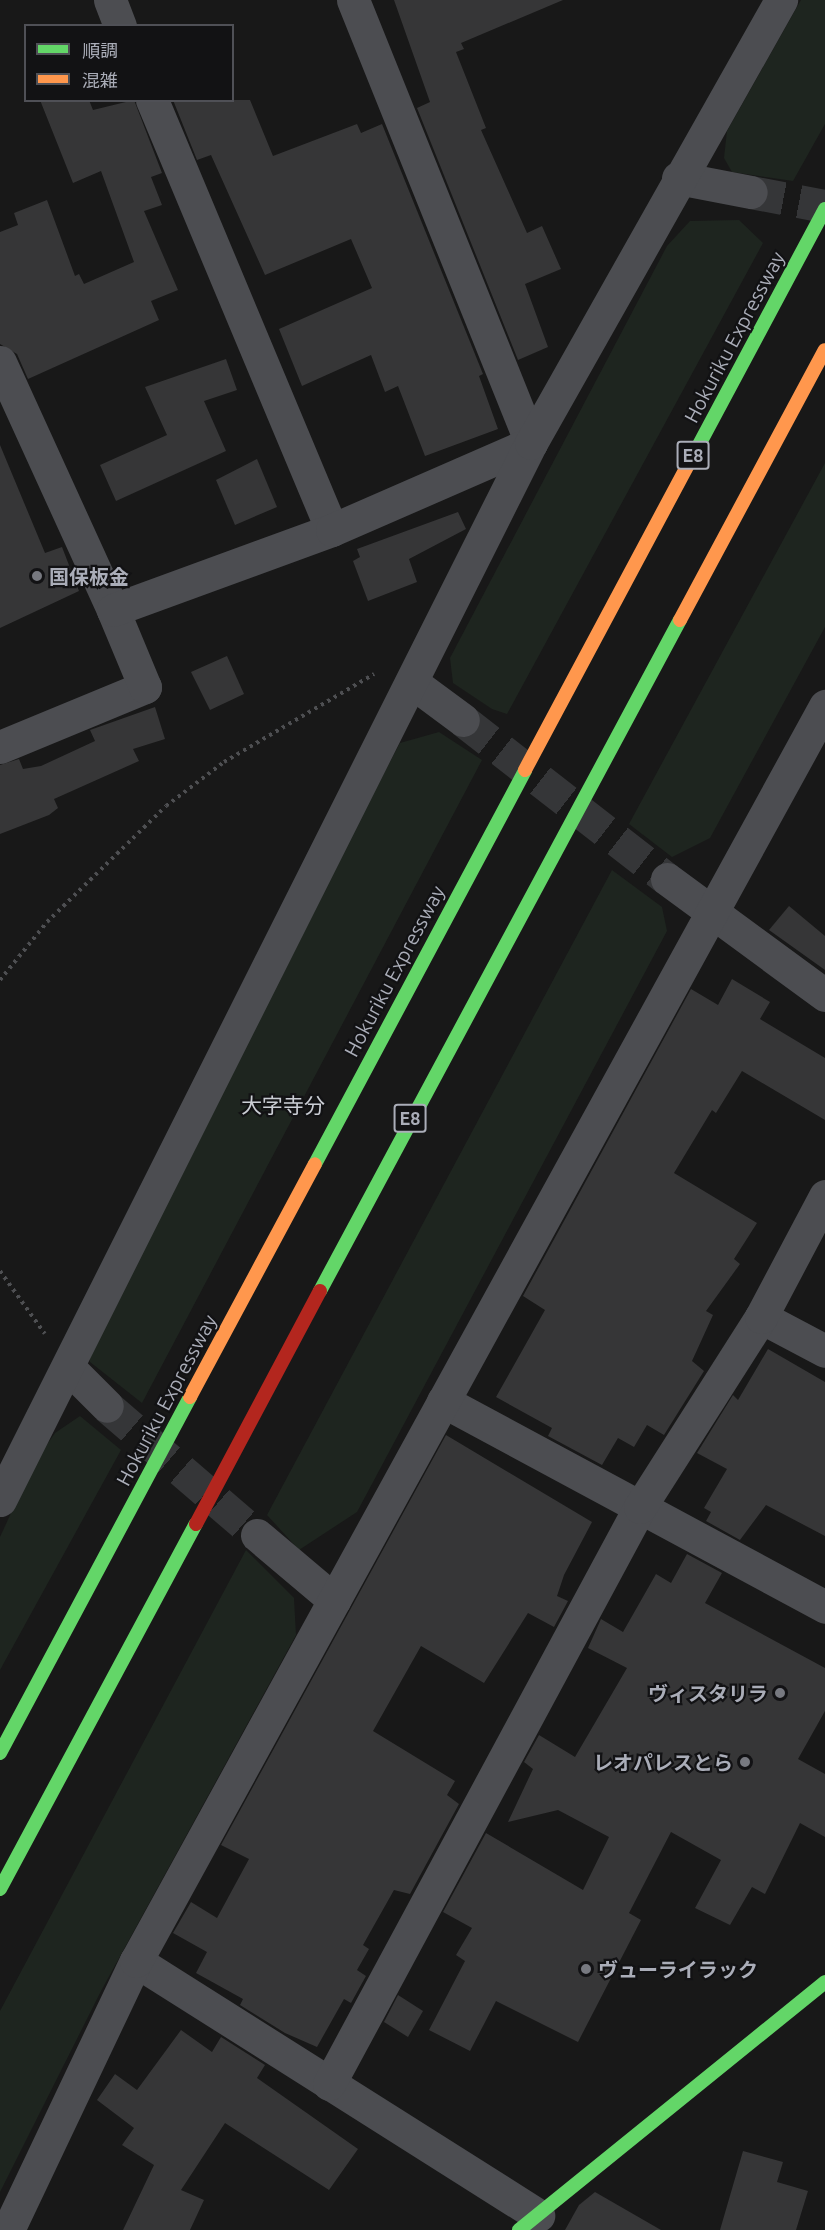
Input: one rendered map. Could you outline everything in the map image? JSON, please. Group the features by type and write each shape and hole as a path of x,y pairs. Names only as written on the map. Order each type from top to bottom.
{"main road":[{"name":"Hokuriku Expressway","path":"0,1753 825,209"},
{"name":"E8","path":"0,1889 825,350"},
{"path":"529,2222 825,1982"}],"street":[{"path":"110,0 119,24"},
{"path":"353,0 531,443"},
{"path":"0,1500 70,1369 531,443 678,178 781,0"},
{"path":"153,102 332,530"},
{"path":"678,178 751,192"},
{"path":"0,362 113,610 145,687 0,747"},
{"path":"113,610 332,530 531,443"},
{"path":"413,683 463,720"},
{"path":"8,2230 136,1961 713,910 822,718"},
{"path":"667,879 713,910 825,995"},
{"path":"329,2084 640,1507 760,1317 825,1197"},
{"path":"760,1317 825,1351"},
{"path":"70,1369 107,1406"},
{"path":"443,1401 825,1607"},
{"path":"257,1534 334,1600"},
{"path":"136,1961 329,2084 529,2222"}],"path":[{"path":"0,980 48,922 166,806 224,762 384,668"},
{"path":"0,1271 70,1369"}],"shaded area":[{"path":"801,0 825,0 825,124 793,181 732,172 724,158 727,131"},
{"path":"739,220 763,243 507,714 492,709 453,683 450,658 667,246 690,221"},
{"path":"825,463 825,627 710,838 672,857 629,824"},
{"path":"439,732 482,760 142,1403 90,1362 88,1329 400,743"},
{"path":"612,870 662,907 667,931 357,1512 299,1550 267,1515"},
{"path":"80,1416 121,1450 0,1670 0,1537 34,1463 55,1433"},
{"path":"246,1550 294,1598 296,1635 101,1991 0,2192 0,2011"}],"building":[{"path":"394,0 563,0 461,43 464,49 456,52 486,128 481,130 527,233 542,226 561,269 525,284 548,347 518,360 417,108 430,102"},
{"path":"250,100 273,156 357,124 361,133 382,124 483,374 479,376 498,429 425,456 398,386 385,392 371,355 302,386 279,329 372,288 351,239 265,275 211,155 197,160 174,102"},
{"path":"41,102 90,102 93,110 135,102 162,173 151,177 162,205 144,211 178,290 151,301 159,320 28,379 17,354 0,344 0,232 18,225 14,213 47,200 75,276 79,274 84,284 134,262 101,171 73,183"},
{"path":"226,359 237,390 204,401 226,451 116,501 100,465 167,435 145,387"},
{"path":"0,445 45,553 62,547 79,591 0,628"},
{"path":"257,459 277,507 235,525 216,480"},
{"path":"458,512 466,529 409,559 417,582 368,601 353,561 360,557 357,549"},
{"path":"227,656 244,694 210,710 191,672"},
{"path":"155,707 165,739 133,749 139,761 54,799 58,808 49,815 0,834 0,765 19,759 23,769 41,766 95,741 90,730"},
{"path":"789,906 825,936 825,970 769,930"},
{"path":"732,979 770,1002 760,1019 825,1058 825,1120 742,1071 716,1113 712,1110 674,1173 757,1223 734,1259 740,1264 706,1311 713,1315 692,1361 704,1371 664,1435 647,1425 634,1447 618,1438 602,1465 548,1436 552,1428 496,1397 545,1310 523,1296 691,989 718,1005"},
{"path":"768,1349 825,1382 825,1536 766,1505 740,1540 706,1521 711,1512 704,1508 727,1469 697,1453 733,1395 738,1400"},
{"path":"446,1435 592,1522 564,1575 557,1596 568,1601 554,1627 528,1613 484,1683 421,1646 373,1731 455,1781 447,1795 459,1804 410,1894 394,1890 363,1945 369,1949 357,1970 366,1976 351,2003 344,1999 317,2047 285,2033 240,2005 243,1999 196,1973 207,1952 173,1933 191,1902 217,1918 249,1859 221,1845"},
{"path":"687,1554 722,1573 705,1603 825,1668 825,1711 798,1759 825,1774 825,1837 800,1823 765,1894 752,1887 730,1925 695,1908 721,1860 671,1832 629,1913 641,1920 578,2042 496,2001 470,2051 429,2030 465,1961 456,1955 472,1928 443,1912 486,1833 583,1890 609,1837 558,1810 508,1822 533,1769 524,1762 539,1735 575,1757 627,1668 588,1648 601,1619 623,1632 656,1574 671,1583"},
{"path":"398,1995 423,2011 408,2037 384,2022"},
{"path":"181,2030 212,2052 221,2037 265,2065 257,2078 358,2149 329,2190 225,2123 181,2190 204,2200 190,2230 123,2230 154,2165 122,2145 134,2128 97,2100 115,2074 137,2090"},
{"path":"743,2151 783,2162 777,2182 808,2191 796,2230 720,2230"},
{"path":"595,2192 661,2230 565,2230 579,2205"}],"tunnel":[{"path":"751,192 825,206"},
{"path":"463,720 667,879"},
{"path":"107,1406 257,1535"}],"traffic: fast":[{"path":"693,456 825,209"},
{"path":"320,1291 680,620"},
{"path":"315,1164 525,770"},
{"path":"0,1753 190,1397"},
{"path":"0,1889 196,1524"},
{"path":"519,2230 825,1982"}],"traffic: slow":[{"path":"680,620 825,350"},
{"path":"525,770 693,456"},
{"path":"190,1397 315,1164"}],"traffic: jam":[{"path":"196,1524 320,1291"}],"place":[{"name":"国保板金","path":"37,576"},
{"name":"ヴィスタリラ","path":"780,1693"},
{"name":"レオパレスとら","path":"745,1762"},
{"name":"ヴューライラック","path":"586,1969"}],"district":[{"name":"大字寺分","path":"283,1105"}]}
